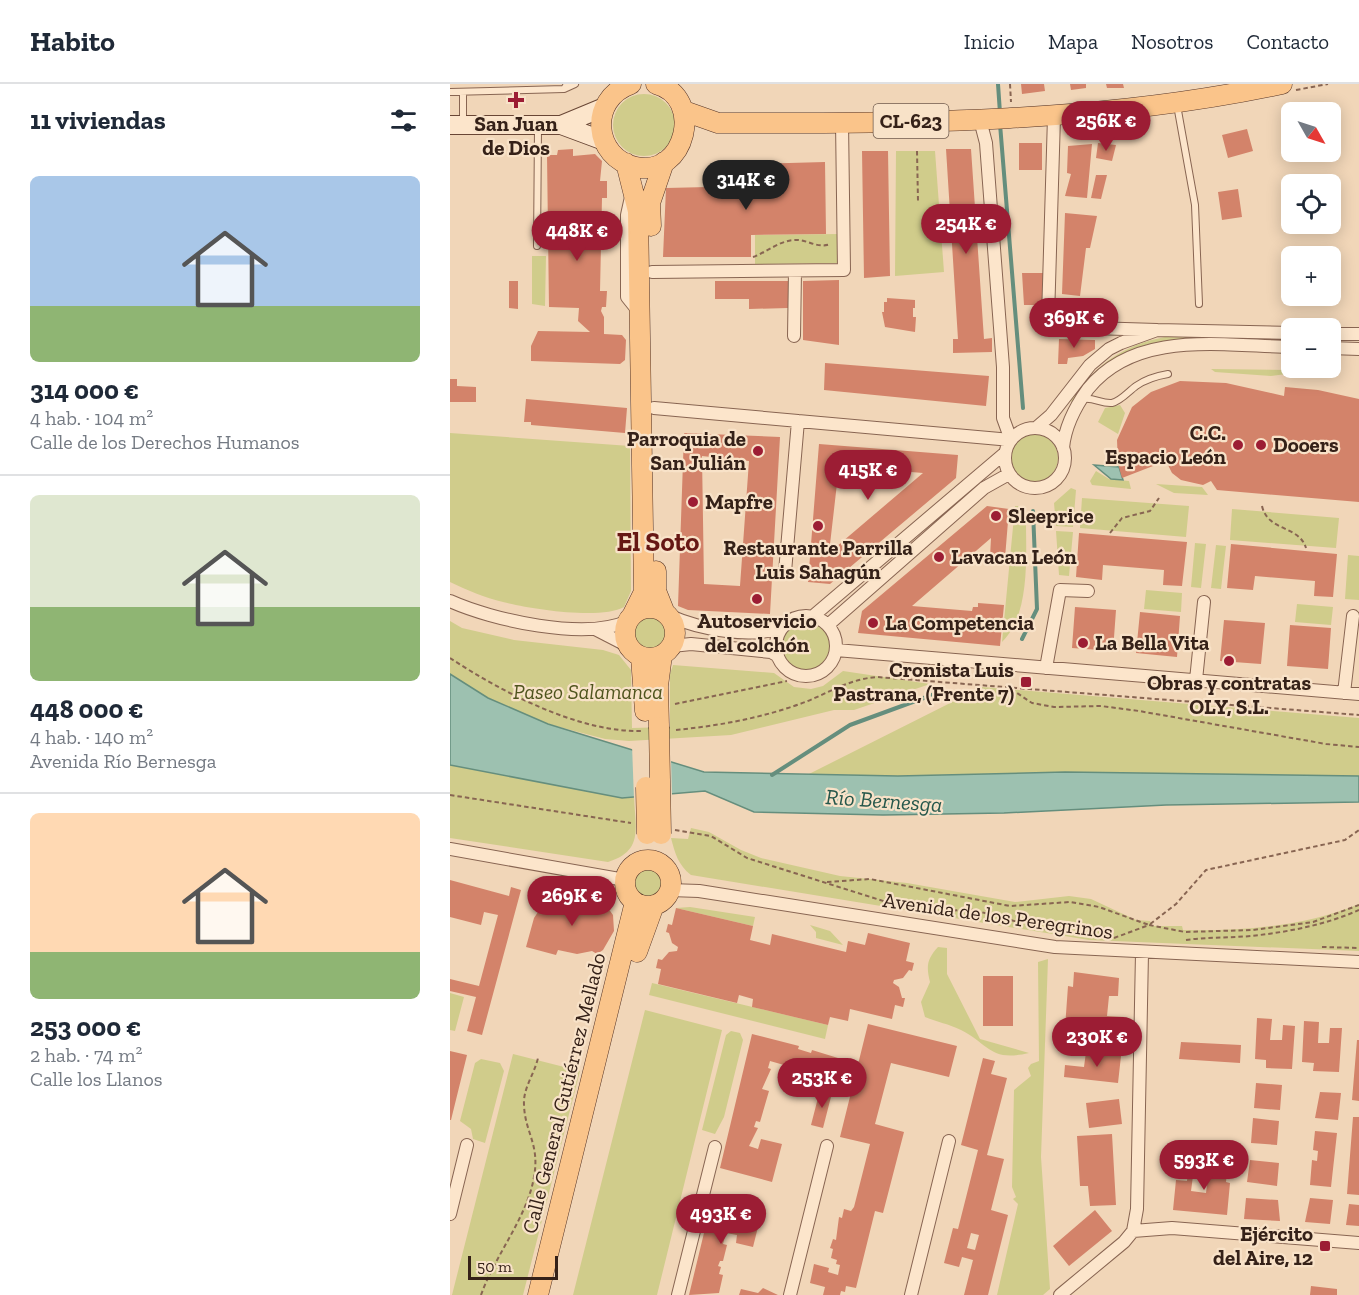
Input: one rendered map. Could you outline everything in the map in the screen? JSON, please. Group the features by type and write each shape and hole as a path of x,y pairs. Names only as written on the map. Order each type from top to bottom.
{"main road":[{"path":"561,125 602,108 610,97 631,84"},
{"path":"656,84 671,89 684,111 685,135 679,148"},
{"name":"CL-623","path":"684,111 718,123 993,120 1054,117 1177,104 1282,84"},
{"path":"602,108 601,130 604,141"},
{"path":"457,125 561,125 604,141 626,163 637,168 664,162 679,148 718,123"},
{"path":"651,862 656,831 655,729 658,686 667,650 676,631 656,591 654,408 644,320 652,272 650,203 664,162"},
{"path":"626,163 638,211 644,320 644,592 631,617 625,638 635,651 655,729"},
{"path":"631,617 649,607 667,614"},
{"path":"635,651 650,658 667,650"},
{"path":"651,862 670,875 670,890 667,897 644,904 627,891 625,880 631,868 651,862"},
{"name":"Calle General Gutiérrez Mellado","path":"538,1295 644,904"},
{"name":"Calle General Gutiérrez Mellado","path":"551,1295 642,934 644,904"}],"street":[{"path":"1054,117 1048,318 1053,325 1094,329 1281,333"},
{"path":"993,120 986,143 1003,367 1003,418 1011,440"},
{"path":"652,272 844,270 842,122"},
{"path":"794,336 795,271"},
{"path":"1094,329 1104,335 1109,343 1108,349"},
{"path":"1036,428 1062,402 1090,365 1108,349 1157,330"},
{"path":"1341,334 1359,334"},
{"path":"1005,453 1009,474 1030,488 1049,484 1058,477 1062,469 1064,435 1080,400 1096,380 1112,366 1132,355 1172,346 1281,347"},
{"path":"1341,348 1359,349"},
{"path":"654,408 1011,440"},
{"path":"785,572 798,421"},
{"path":"667,614 693,627 768,633 792,620 812,616 1005,453 1011,440 1026,430 1036,428 1047,431 1063,448"},
{"path":"828,625 984,488 1009,474"},
{"path":"1046,668 1060,590 1088,591"},
{"path":"450,601 492,616 519,622 594,629 616,626 631,617"},
{"path":"1196,680 1204,602"},
{"path":"667,650 691,644 771,652 778,656 790,672 811,676 829,666 836,650 836,641 828,625 812,616"},
{"path":"1344,693 1353,616"},
{"path":"778,656 778,635 784,626"},
{"path":"594,629 635,651"},
{"path":"836,650 1359,694"},
{"path":"450,849 625,880"},
{"name":"Avenida de los Peregrinos","path":"670,890 699,891 780,903 1054,947 1359,962"},
{"path":"1060,1295 1124,1242 1133,1231 1137,1209 1142,953"},
{"path":"911,1295 949,1141"},
{"path":"450,1214 467,1145"},
{"path":"790,1295 827,1146"},
{"path":"678,1295 715,1147"},
{"path":"1133,1231 1172,1228 1359,1243"}],"lane":[{"path":"450,92 565,87 575,84"},
{"path":"457,125 463,92"},
{"path":"1177,104 1195,205 1199,304"},
{"path":"537,246 538,124"},
{"path":"1080,400 1093,398 1103,402 1114,402 1139,384 1155,376 1168,374"}],"path":[{"path":"917,151 918,201"},
{"path":"753,257 783,242 795,240 814,247 838,242"},
{"path":"1110,533 1122,518 1150,511 1159,498"},
{"path":"1263,506 1268,519 1282,528 1298,533 1303,538 1306,548"},
{"path":"450,658 492,686 537,706 610,729 655,729 741,721 796,706 862,678 1008,687 1359,715"},
{"path":"666,705 788,681"},
{"path":"1008,687 1032,703 1054,707 1090,706 1139,711 1326,744 1359,747"},
{"path":"450,795 656,831 711,836 747,858 899,906 937,912 970,909 1070,937"},
{"path":"1123,939 1111,938 1149,925 1176,904 1206,870 1345,840 1359,830"},
{"path":"825,882 870,879 1010,906 1070,902 1099,907 1149,925 1185,932 1253,930 1313,921 1359,905"},
{"path":"1221,943 1181,941 1308,928 1335,921 1359,910"},
{"path":"1312,947 1359,948"},
{"path":"481,1295 531,1191 536,1149 525,1117 524,1092 537,1069 538,1058"}],"green space":[{"path":"638,94 650,94 666,103 673,113 675,125 673,137 666,147 650,156 638,156 627,151 618,142 613,131 613,119 618,108 627,99"},
{"path":"896,151 935,151 944,272 895,276"},
{"path":"838,234 838,263 755,264 755,235"},
{"path":"532,256 546,256 545,306 532,304"},
{"path":"1165,337 1220,338 1208,341 1166,341 1134,349 1106,365 1071,401 1090,377 1111,359 1136,345"},
{"path":"1211,369 1281,370 1281,375 1271,376 1215,372"},
{"path":"1120,405 1125,413 1118,434 1098,422 1105,408"},
{"path":"450,433 630,446 631,591 624,607 599,613 547,610 496,600 450,582"},
{"path":"1029,434 1039,434 1051,441 1058,453 1058,463 1051,475 1039,482 1029,482 1014,471 1010,463 1010,453 1021,438"},
{"path":"1096,471 1109,479 1129,481 1131,489 1092,485 1090,481"},
{"path":"1156,484 1202,487 1208,495 1174,493"},
{"path":"1071,488 1076,490 1073,527 1056,526 1054,503"},
{"path":"1082,498 1189,506 1186,537 1080,528"},
{"path":"1015,506 1026,506 1025,578 1019,614 1012,629 1002,642"},
{"path":"1232,509 1339,518 1336,548 1230,540"},
{"path":"1056,531 1073,532 1069,576 1059,575"},
{"path":"1195,543 1206,544 1201,588 1191,587"},
{"path":"1216,545 1226,546 1221,589 1211,588"},
{"path":"1348,555 1359,556 1359,600 1345,599"},
{"path":"1146,590 1182,593 1181,612 1144,609"},
{"path":"1297,604 1333,607 1331,625 1295,622"},
{"path":"650,615 663,620 668,633 663,646 650,651 637,646 632,633 637,620"},
{"name":"Paseo Salamanca","path":"450,621 462,628 514,640 603,650 619,655 631,670 632,728 670,727 670,674 673,665 774,673 794,687 811,689 823,686 843,671 930,684 854,710 834,710 731,735 629,741 605,739 548,724 488,698 450,674"},
{"path":"801,622 811,622 823,629 830,641 830,651 823,663 811,670 801,670 786,659 782,651 782,641 793,626"},
{"path":"982,687 1359,718 1359,776 1065,772 898,776 809,774"},
{"path":"450,765 622,798 634,796 636,828 632,845 627,852 608,862 450,838"},
{"path":"691,828 709,832 761,858 840,876 907,883 1015,902 1069,896 1091,899 1136,920 1150,921 1152,926 1182,926 1183,930 1228,930 1294,923 1359,904 1359,951 1089,940 691,875 680,863 671,838 688,839"},
{"path":"648,868 659,872 663,883 659,894 648,898 637,894 633,883 637,872"},
{"path":"690,907 755,917 753,926 676,908"},
{"path":"810,925 830,931 843,945 816,938 816,932"},
{"path":"938,947 947,948 947,974 980,1039 1029,1053 998,1054 961,1030 925,1017 921,1002 930,982 928,963"},
{"path":"1048,959 1041,1157 1050,1289 1043,1295 997,1295 1018,1204 1013,1199 1016,1197 1012,1187 1014,1090 1031,1076 1028,1068 1031,1064 1039,1061 1038,962"},
{"path":"652,983 828,1025 825,1039 649,995"},
{"path":"450,993 464,997 455,1031 450,1030"},
{"path":"645,1010 722,1030 657,1295 573,1295"},
{"path":"731,1031 740,1033 743,1040 724,1117 715,1134 702,1130 726,1035"},
{"path":"513,1054 580,1071 523,1295 452,1295"},
{"path":"481,1059 500,1063 504,1071 485,1143 473,1139 471,1129 460,1121 475,1063"}],"water":[{"path":"1094,465 1119,467 1123,480 1111,479"},
{"name":"Río Bernesga","path":"450,674 488,698 548,724 704,772 898,776 1065,772 1359,776 1359,802 1166,805 1004,813 883,815 754,812 705,791 622,798 450,765"}],"pier":[{"path":"632,745 671,758 672,797 634,799"}],"building":[{"path":"1021,84 1044,84 1045,91 1022,94"},
{"path":"1070,84 1086,84 1086,88 1071,90"},
{"path":"1106,84 1123,84 1124,88 1107,88"},
{"path":"1247,129 1253,151 1228,158 1222,135"},
{"path":"1019,143 1042,143 1042,170 1019,170"},
{"path":"1098,143 1116,145 1112,161 1096,158"},
{"path":"1092,144 1087,198 1065,196 1071,174 1067,173 1068,146"},
{"path":"573,149 573,156 595,154 602,161 600,181 607,181 607,198 602,198 600,291 607,291 606,307 602,307 601,311 604,317 604,334 622,335 626,340 625,360 620,364 531,361 531,346 538,331 590,332 578,321 579,308 549,307 547,155 557,155 558,150"},
{"path":"946,149 971,149 984,339 992,338 992,352 953,353 953,339 958,339"},
{"path":"862,151 888,151 890,276 864,278"},
{"path":"825,162 826,234 751,235 751,257 663,257 666,188 750,186 750,164"},
{"path":"1096,175 1107,175 1101,199 1091,198"},
{"path":"1238,189 1242,217 1222,220 1218,192"},
{"path":"1065,213 1097,216 1090,248 1086,248 1080,296 1062,294"},
{"path":"1022,273 1043,273 1042,305 1024,305"},
{"path":"839,280 839,345 803,340 803,281"},
{"path":"509,281 518,281 518,309 509,308"},
{"path":"715,281 788,281 788,308 749,309 749,299 715,299"},
{"path":"887,298 915,300 913,317 916,317 915,332 885,327 882,312 884,312 884,302 887,302"},
{"path":"1062,306 1076,306 1074,315 1060,315"},
{"path":"1059,339 1095,340 1095,349 1083,356 1068,358 1067,364 1058,364"},
{"path":"825,363 989,376 986,406 824,390"},
{"path":"450,379 457,379 457,386 476,387 476,402 450,402"},
{"name":"C.C. Espacio León","path":"1180,381 1226,383 1284,396 1285,387 1318,390 1359,399 1359,502 1217,490 1211,481 1203,485 1181,480 1172,473 1166,461 1122,478 1118,464 1117,440 1132,407 1151,392"},
{"path":"526,399 627,408 625,433 531,425 531,422 524,422"},
{"path":"684,433 780,437 770,614 688,610 678,606","holes":["702,456 749,461 740,586 704,584"]},
{"path":"819,444 958,455 956,478 830,584 808,582","holes":["839,466 923,473 829,553"]},
{"path":"987,506 1009,509 1005,558 990,557 991,538 912,606 972,611 973,607 978,607 978,603 1004,605 1000,646 858,633 862,611"},
{"path":"1079,533 1187,542 1182,586 1163,585 1164,570 1103,565 1102,580 1076,577"},
{"path":"1231,544 1337,554 1333,597 1314,596 1315,581 1255,576 1253,590 1227,588"},
{"path":"1075,607 1116,610 1113,651 1072,648"},
{"path":"1140,612 1180,616 1177,657 1136,653"},
{"path":"1224,620 1265,623 1261,664 1220,661"},
{"path":"1290,625 1331,628 1328,669 1287,666"},
{"path":"450,880 509,896 511,887 521,890 482,1035 467,1031 476,997 450,991 450,979 479,986 498,915 484,912 481,925 450,917"},
{"path":"576,896 595,899 608,908 613,915 614,931 603,950 597,954 592,951 577,954 558,950 556,955 526,947 534,918 540,909 559,897 560,902 572,901"},
{"path":"676,908 753,926 750,940 770,945 772,934 846,952 848,941 865,945 868,933 910,943 906,961 914,963 912,971 909,970 903,978 894,980 893,983 899,987 902,998 905,998 903,1007 895,1005 892,1019 850,1009 848,1021 830,1017 828,1025 752,1007 753,999 739,995 737,1003 658,984 661,969 656,968 658,959 662,960 669,952 677,951 678,947 672,943 669,933 666,932 668,924 672,925"},
{"path":"1074,972 1119,978 1118,996 1109,996 1107,1016 1124,1017 1122,1045 1074,1042 1075,1028 1065,1028 1068,986 1073,987"},
{"path":"983,976 1013,976 1013,1026 983,1026"},
{"path":"1257,1018 1272,1019 1270,1040 1282,1040 1283,1025 1295,1026 1292,1069 1266,1068 1266,1060 1255,1059"},
{"path":"1304,1021 1319,1022 1318,1043 1329,1043 1330,1028 1342,1028 1339,1072 1313,1071 1314,1063 1302,1062"},
{"path":"868,1024 957,1046 949,1077 891,1063 875,1124 904,1132 883,1213 875,1211 856,1288 846,1286 845,1292 841,1291 840,1295 823,1295 825,1287 810,1283 814,1264 829,1268 828,1272 838,1275 840,1265 836,1264 837,1260 831,1258 833,1249 830,1248 833,1239 836,1240 839,1217 842,1218 844,1209 851,1211 854,1207 870,1144 840,1137"},
{"path":"752,1034 799,1046 798,1049 811,1053 812,1050 838,1058 830,1082 790,1071 791,1067 770,1061 768,1068 771,1069 762,1089 769,1091 760,1122 756,1121 754,1127 758,1128 749,1146 758,1149 761,1139 782,1144 772,1182 720,1168"},
{"path":"1357,1040 1359,1040 1359,1101 1352,1100"},
{"path":"1181,1042 1241,1045 1240,1063 1179,1059"},
{"path":"450,1051 467,1055 451,1120 450,1120"},
{"path":"1086,1052 1121,1056 1118,1083 1064,1077 1065,1065 1084,1067"},
{"path":"983,1058 995,1061 991,1074 1007,1078 987,1155 1004,1159 991,1210 1008,1215 988,1295 964,1295 973,1260 962,1257 959,1267 944,1263 953,1228 958,1229 978,1150 961,1145","holes":["971,1233 979,1235 975,1250 967,1248"]},
{"path":"1256,1083 1282,1085 1280,1110 1254,1108"},
{"path":"820,1090 832,1093 823,1128 811,1125"},
{"path":"1320,1092 1341,1093 1338,1120 1315,1118"},
{"path":"1119,1099 1122,1124 1089,1128 1086,1103"},
{"path":"1353,1117 1359,1117 1359,1195 1347,1194"},
{"path":"1253,1118 1279,1121 1277,1145 1251,1143"},
{"path":"1315,1131 1337,1133 1331,1187 1310,1185 1312,1160 1317,1161 1318,1151 1313,1150"},
{"path":"1112,1134 1116,1205 1090,1206 1088,1186 1080,1186 1077,1136"},
{"path":"1250,1160 1279,1163 1277,1186 1247,1182"},
{"path":"1212,1161 1228,1162 1226,1182 1230,1183 1227,1215 1173,1210 1176,1180 1187,1181 1188,1171 1211,1172","holes":["1193,1176 1208,1177 1206,1193 1191,1191"]},
{"path":"1246,1198 1278,1200 1280,1221 1244,1219"},
{"path":"1310,1198 1333,1200 1330,1224 1305,1222"},
{"path":"711,1204 761,1215 753,1247 736,1243 737,1235 726,1233 723,1244 727,1245 723,1261 720,1261 718,1266 721,1267 719,1274 723,1275 719,1293 689,1295"},
{"path":"1349,1204 1359,1205 1359,1226 1346,1225"},
{"path":"1095,1210 1112,1231 1069,1266 1053,1246"},
{"path":"1311,1286 1337,1289 1337,1295 1310,1295"},
{"path":"763,1288 778,1295 739,1295 741,1289 758,1293"}],"waterway":[{"path":"998,84 1000,113"},
{"path":"1000,124 1023,408"},
{"path":"1022,639 1037,609 1033,511"},
{"path":"772,775 850,725 940,692"}],"place":[{"name":"San Juan de Dios","path":"516,100"},
{"name":"C.C. Espacio León","path":"1238,445"},
{"name":"Dooers","path":"1261,445"},
{"name":"Parroquia de San Julián","path":"758,451"},
{"name":"Mapfre","path":"693,502"},
{"name":"Sleeprice","path":"996,516"},
{"name":"Restaurante Parrilla Luis Sahagún","path":"818,526"},
{"name":"Lavacan León","path":"939,557"},
{"name":"Autoservicio del colchón","path":"757,599"},
{"name":"La Competencia","path":"873,623"},
{"name":"La Bella Vita","path":"1083,643"},
{"name":"Obras y contratas OLY, S.L.","path":"1229,661"},
{"name":"Cronista Luis Pastrana, (Frente 7)","path":"1026,682"},
{"name":"Ejército del Aire, 12","path":"1325,1246"}],"district":[{"name":"El Soto","path":"658,542"}]}
